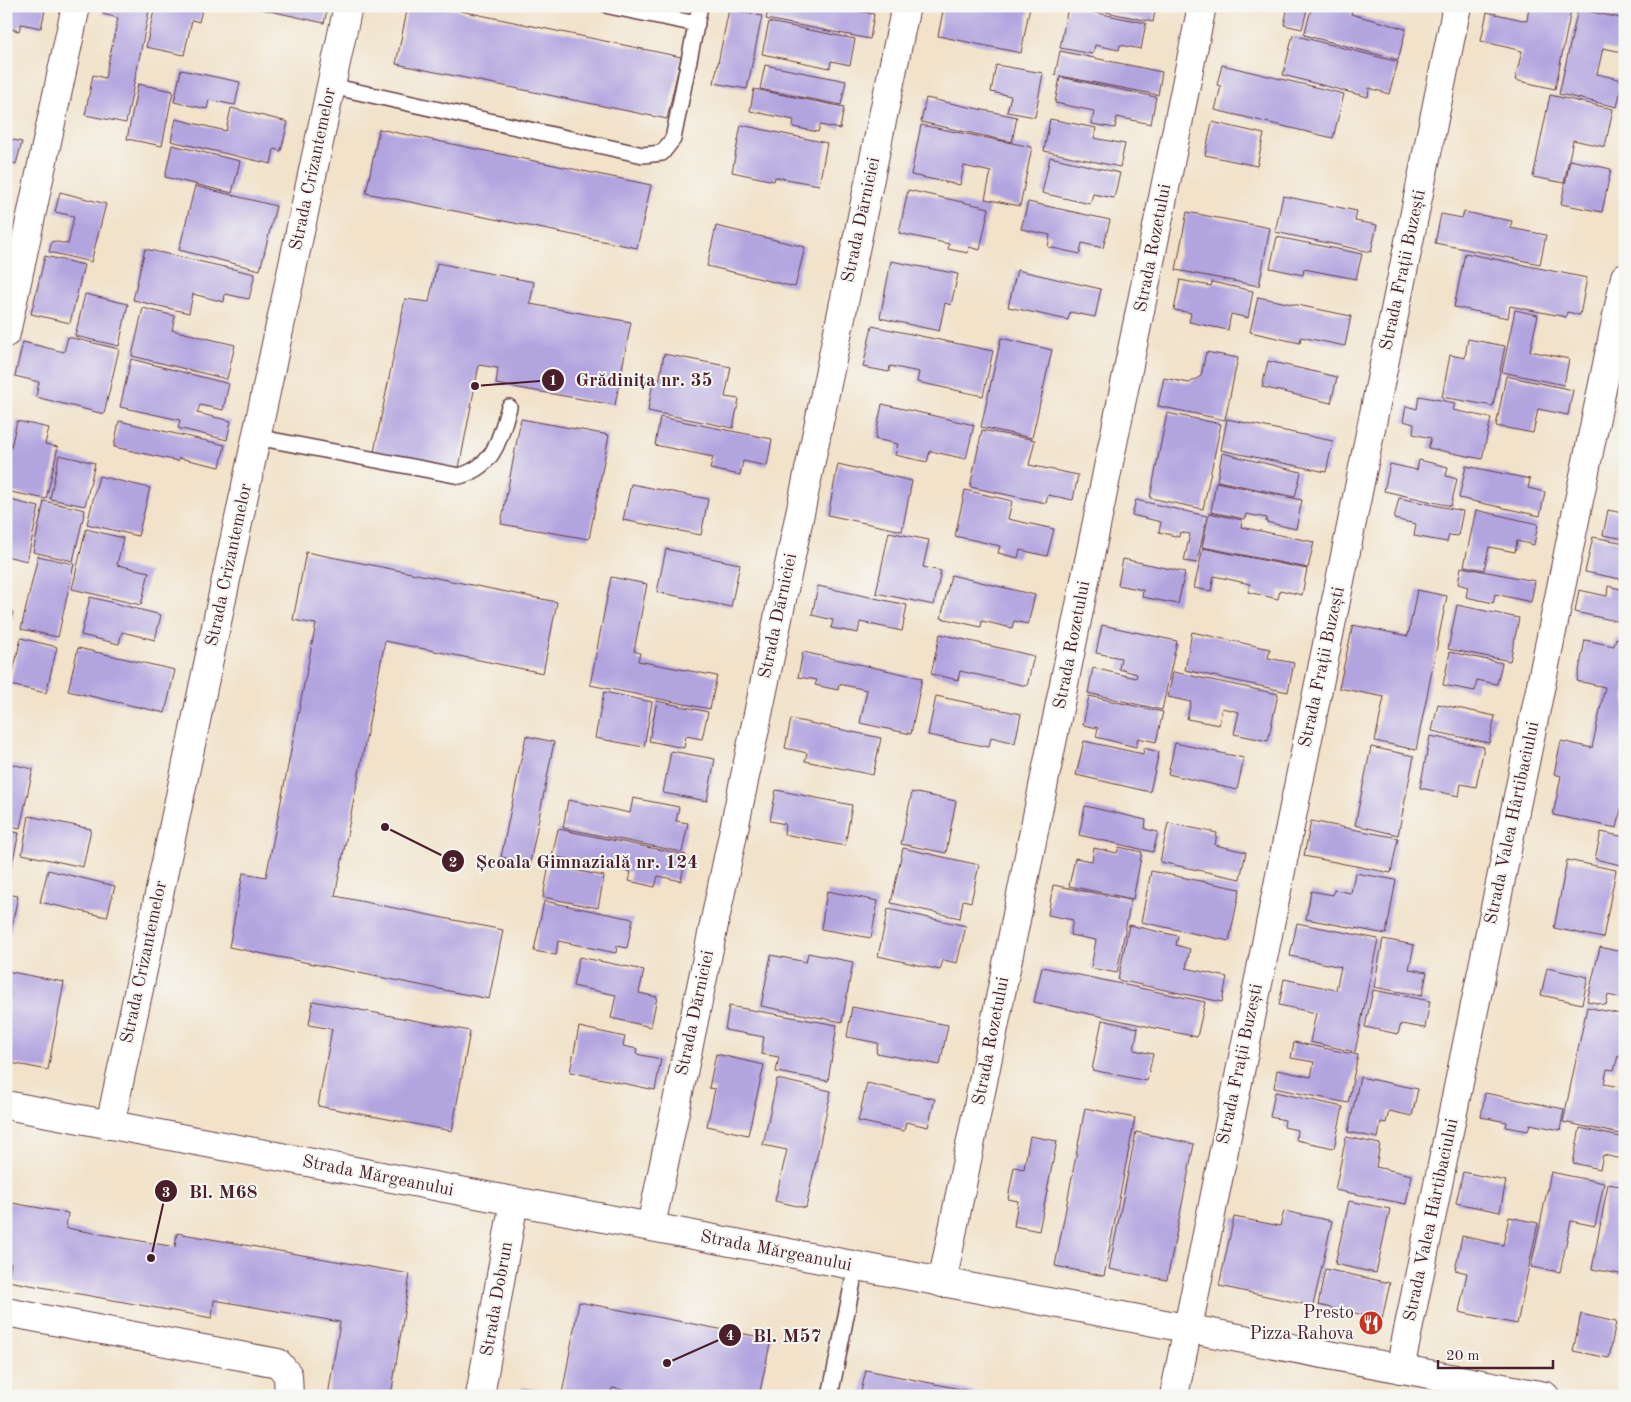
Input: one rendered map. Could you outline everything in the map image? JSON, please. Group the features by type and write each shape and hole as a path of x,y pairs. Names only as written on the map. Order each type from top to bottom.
{"street":[{"path":"6,333 76,6"},
{"name":"Strada Crizantemelor","path":"110,1125 348,6"},
{"name":"Strada Dărniciei","path":"651,1226 906,6"},
{"name":"Strada Rozetului","path":"942,1283 1202,6"},
{"name":"Strada Frații Buzești","path":"1174,1396 1457,6"},
{"name":"Strada Valea Hârtibaciului","path":"1400,1369 1625,277"},
{"name":"Strada Mărgeanului","path":"6,1105 1545,1396"},
{"name":"Strada Dobrun","path":"480,1396 514,1201"},
{"path":"6,1312 278,1363 288,1375 289,1396"}],"lane":[{"path":"609,6 697,24"},
{"path":"331,86 642,154 662,153 673,139 700,6"},
{"path":"256,437 460,476 476,471 494,452 509,407"},
{"path":"830,1396 856,1266"}],"building":[{"path":"6,6 46,6 41,28 21,24 19,31 6,28"},
{"path":"104,6 150,6 126,123 85,115 93,75 105,78 118,18 103,14"},
{"path":"155,6 203,6 199,22 192,20 184,55 146,47"},
{"path":"248,6 328,6 324,23"},
{"path":"408,6 437,6 681,57 667,119 396,64"},
{"path":"769,6 832,6 874,14 870,39 766,19"},
{"path":"944,6 1030,6 1021,53 938,36"},
{"path":"1078,6 1156,6 1153,22"},
{"path":"1288,6 1308,6 1302,29 1284,25"},
{"path":"1312,6 1353,6 1351,14 1406,29 1398,60 1304,35"},
{"path":"1529,6 1572,6 1555,89 1515,80 1522,51 1481,41 1487,12 1527,21"},
{"path":"1068,7 1146,23 1141,49 1120,45 1119,50 1095,45 1093,54 1060,48"},
{"path":"729,9 762,16 747,89 714,83"},
{"path":"1578,9 1625,19 1625,49 1622,49 1622,52 1603,48 1597,74 1623,80 1617,107 1559,94"},
{"path":"769,22 855,39 850,65 831,61 830,68 762,54"},
{"path":"1293,35 1398,62 1389,94 1369,88 1368,97 1283,75"},
{"path":"1060,51 1162,72 1158,95 1055,75"},
{"path":"765,65 846,81 841,105 760,89"},
{"path":"996,65 1043,73 1035,117 1007,112 1011,96 991,92"},
{"path":"1222,65 1344,94 1333,138 1215,110 1221,86 1217,85"},
{"path":"181,70 240,82 235,105 209,100 207,109 174,102"},
{"path":"1060,77 1156,97 1151,124 1117,117 1115,128 1092,124 1094,111 1055,103"},
{"path":"138,84 173,91 162,146 127,139"},
{"path":"754,89 844,107 840,129 820,125 818,132 793,127 794,120 750,111"},
{"path":"1550,95 1613,109 1605,147 1573,140 1564,183 1533,177"},
{"path":"926,98 1017,117 1012,142 921,122"},
{"path":"231,108 288,122 281,151 274,149 271,164 171,141 176,119 226,131"},
{"path":"1050,119 1096,128 1094,138 1125,144 1120,167 1044,151"},
{"path":"1212,122 1264,134 1257,166 1205,155"},
{"path":"741,125 827,143 819,185 775,177 774,181 732,172"},
{"path":"921,125 1032,147 1020,206 985,199 991,172 964,166 960,185 911,175"},
{"path":"379,129 651,185 637,248 366,193"},
{"path":"6,138 22,142 16,164 6,162"},
{"path":"172,145 240,161 232,193 165,177"},
{"path":"1050,157 1120,173 1114,198 1093,194 1090,204 1042,193"},
{"path":"1570,160 1611,169 1602,212 1561,204"},
{"path":"195,186 276,206 260,270 179,250"},
{"path":"908,190 989,208 980,250 969,247 968,253 948,249 949,244 899,233"},
{"path":"60,192 106,204 91,262 49,252 52,241 68,244 74,216 55,212"},
{"path":"1283,196 1357,211 1355,221 1377,225 1371,252 1275,232"},
{"path":"1028,202 1110,220 1103,248 1082,243 1080,254 1048,247 1050,235 1021,229"},
{"path":"1187,212 1270,228 1259,286 1176,270"},
{"path":"1464,212 1512,221 1510,228 1546,235 1540,264 1435,243 1441,214 1462,218"},
{"path":"716,226 805,247 795,287 707,266"},
{"path":"1277,237 1362,254 1356,279 1304,269 1303,275 1270,268"},
{"path":"145,249 255,274 249,299 225,294 224,302 193,294 189,313 133,300"},
{"path":"1465,253 1587,278 1580,315 1567,312 1566,317 1510,306 1508,318 1454,307"},
{"path":"45,256 84,265 70,323 31,314"},
{"path":"891,261 958,274 951,305 945,303 939,331 880,318"},
{"path":"437,263 534,282 530,304 631,322 615,405 496,384 498,368 479,365 459,468 374,452 405,299 429,302"},
{"path":"1017,270 1101,289 1095,317 1070,312 1068,320 1008,307"},
{"path":"1180,280 1211,286 1212,282 1253,291 1248,318 1231,314 1228,330 1189,322 1191,313 1174,310"},
{"path":"85,294 128,304 119,346 75,336"},
{"path":"1258,297 1351,316 1345,346 1301,337 1300,343 1250,332"},
{"path":"143,308 175,316 172,330 235,345 227,379 132,356"},
{"path":"1515,310 1538,315 1530,351 1569,359 1564,385 1502,372"},
{"path":"872,326 993,351 983,396 917,382 919,372 890,366 889,372 863,367"},
{"path":"68,337 119,349 104,414 36,397 39,382 15,376 23,342 64,352"},
{"path":"1001,338 1052,350 1032,438 981,427"},
{"path":"1468,339 1505,346 1493,406 1442,397 1450,355 1465,358"},
{"path":"1206,352 1238,358 1225,420 1158,406 1164,378 1189,383 1201,376"},
{"path":"664,354 731,367 725,397 739,399 733,428 648,411 653,381 659,382"},
{"path":"131,359 229,384 223,410 200,405 197,413 231,421 227,440 178,428 180,420 120,407"},
{"path":"1268,361 1337,377 1331,403 1262,387"},
{"path":"1506,376 1573,390 1568,415 1538,409 1533,433 1496,426"},
{"path":"1625,381 1625,411 1618,410"},
{"path":"1419,396 1455,403 1453,410 1491,418 1482,459 1428,448 1431,438 1413,434 1414,424 1403,421 1406,406 1417,409"},
{"path":"882,404 974,425 966,459 930,451 927,462 895,455 898,444 875,439"},
{"path":"1167,413 1221,424 1203,509 1150,498"},
{"path":"660,417 772,439 767,466 743,461 740,475 710,469 713,457 655,445"},
{"path":"521,419 609,435 589,539 501,524"},
{"path":"1227,419 1333,441 1326,472 1221,450"},
{"path":"17,421 49,428 45,444 58,447 46,499 6,491 6,469"},
{"path":"119,421 225,445 220,467 179,458 178,461 114,447"},
{"path":"982,430 1035,440 1029,465 1078,475 1073,500 1048,495 1046,503 970,487"},
{"path":"1222,453 1301,472 1295,497 1217,481"},
{"path":"59,455 95,463 85,506 50,499"},
{"path":"1419,460 1448,467 1446,476 1457,479 1451,506 1384,491 1390,464 1417,470"},
{"path":"838,464 912,481 902,531 828,515"},
{"path":"1466,466 1530,479 1528,488 1545,492 1540,516 1459,498"},
{"path":"99,476 150,488 138,536 87,524"},
{"path":"1216,482 1302,500 1296,529 1266,522 1267,518 1246,514 1245,519 1211,512"},
{"path":"631,484 708,499 701,535 623,520"},
{"path":"965,490 1012,501 1008,519 1054,529 1047,556 1020,550 1018,558 998,553 1000,546 955,536"},
{"path":"1399,498 1463,511 1458,536 1449,535 1447,542 1414,536 1416,524 1394,519"},
{"path":"6,499 39,507 27,561 6,556"},
{"path":"1136,500 1207,516 1197,563 1184,561 1190,534 1180,532 1179,537 1159,532 1161,522 1132,515"},
{"path":"44,501 85,510 73,561 33,552"},
{"path":"1624,506 1625,539 1603,535 1608,510 1622,513"},
{"path":"1476,510 1538,524 1534,545 1517,541 1515,552 1489,547 1484,570 1464,566"},
{"path":"1209,513 1242,520 1241,527 1314,542 1308,568 1202,547"},
{"path":"86,529 123,538 117,565 149,572 141,605 72,589"},
{"path":"889,532 929,540 923,567 941,571 934,605 876,593"},
{"path":"1593,537 1625,543 1625,580 1585,572"},
{"path":"1203,548 1307,569 1302,595 1280,590 1278,599 1248,592 1250,584 1214,576 1211,591 1194,588"},
{"path":"666,549 740,564 731,607 657,592"},
{"path":"306,552 557,602 543,673 385,641 335,896 503,930 489,999 229,947 243,873 266,877 316,624 293,620"},
{"path":"38,556 74,564 58,637 21,629"},
{"path":"1123,559 1185,572 1178,604 1142,597 1143,590 1118,585"},
{"path":"1461,567 1535,581 1531,602 1495,594 1493,603 1466,597 1468,587 1458,584"},
{"path":"951,575 1035,595 1028,624 1014,621 1012,628 982,621 981,627 941,618"},
{"path":"611,577 647,584 634,651 640,653 638,661 717,676 710,709 590,685"},
{"path":"818,586 907,605 902,631 860,622 858,633 831,628 833,620 812,615"},
{"path":"1608,586 1625,590 1625,623 1575,612 1579,590 1607,596"},
{"path":"1417,590 1447,596 1416,750 1375,741 1384,697 1339,688 1353,625 1408,636"},
{"path":"90,597 161,615 155,640 122,632 119,644 81,635"},
{"path":"1457,605 1519,618 1510,661 1448,649"},
{"path":"6,610 13,612 7,639 6,639"},
{"path":"1102,625 1177,641 1162,710 1088,693 1093,668 1136,678 1137,674 1119,669 1121,658 1096,653"},
{"path":"1192,632 1270,649 1268,658 1294,663 1288,692 1185,670"},
{"path":"940,634 1034,656 1027,686 960,671 958,680 931,674"},
{"path":"21,638 57,647 46,693 10,685"},
{"path":"1616,638 1625,640 1625,791 1617,828 1553,815 1561,776 1554,774 1561,741 1592,748 1605,687 1577,681 1585,640 1614,646"},
{"path":"78,648 175,670 165,713 68,691"},
{"path":"803,652 922,678 911,734 860,723 867,690 839,684 838,690 815,685 817,680 798,677"},
{"path":"1450,652 1502,663 1497,684 1477,680 1475,691 1443,685"},
{"path":"1173,672 1278,694 1268,741 1234,734 1239,712 1222,708 1219,725 1187,719 1191,702 1168,697"},
{"path":"604,692 652,702 644,747 595,738"},
{"path":"936,696 1021,714 1015,743 991,737 989,747 928,735"},
{"path":"1089,696 1163,712 1156,742 1138,738 1136,747 1096,737 1098,728 1083,725"},
{"path":"657,701 708,712 702,739 686,736 684,748 649,741"},
{"path":"1438,704 1495,716 1489,743 1432,731"},
{"path":"791,719 881,738 873,775 805,761 807,753 785,748"},
{"path":"526,736 554,742 530,863 501,857"},
{"path":"1430,736 1484,747 1476,787 1461,784 1459,796 1420,788"},
{"path":"1084,741 1143,754 1144,748 1159,752 1150,792 1076,775"},
{"path":"1175,743 1244,758 1237,790 1168,774"},
{"path":"1371,747 1414,756 1398,835 1355,825"},
{"path":"671,751 715,759 707,801 663,793"},
{"path":"6,763 33,769 20,828 6,825"},
{"path":"776,790 852,805 845,846 784,834 785,824 770,821"},
{"path":"912,792 956,801 946,853 901,844"},
{"path":"633,798 679,807 676,821 688,823 682,852 563,828 568,800 630,813"},
{"path":"1085,806 1146,820 1145,829 1158,832 1153,852 1079,835"},
{"path":"29,816 91,829 83,867 22,854"},
{"path":"1311,821 1398,838 1391,873 1304,856"},
{"path":"1168,823 1217,833 1215,845 1246,852 1240,879 1160,862"},
{"path":"558,829 686,855 681,881 658,876 655,887 629,881 631,872 552,856"},
{"path":"6,830 19,833 8,882 6,881"},
{"path":"1601,832 1625,837 1625,866 1595,859"},
{"path":"1119,847 1142,852 1133,899 1069,886 1075,858 1092,861 1094,848 1117,853"},
{"path":"903,848 979,865 971,902 963,900 960,918 891,903"},
{"path":"1567,860 1616,870 1603,938 1554,928"},
{"path":"549,865 604,876 598,908 543,897"},
{"path":"48,870 115,886 107,917 40,902"},
{"path":"1151,871 1240,889 1229,941 1141,922"},
{"path":"1355,873 1396,880 1386,934 1306,919 1311,891 1333,895 1334,890 1351,893"},
{"path":"1053,885 1131,900 1117,973 1091,968 1096,940 1070,935 1073,920 1048,915"},
{"path":"827,891 878,901 871,938 821,929"},
{"path":"6,894 18,896 9,940 6,939"},
{"path":"544,901 633,919 627,948 617,946 616,953 558,941 556,955 534,951"},
{"path":"888,909 966,926 957,963 943,960 940,970 878,956"},
{"path":"1297,923 1378,939 1355,1052 1310,1042 1316,1013 1279,1005 1284,979 1336,990 1341,967 1290,956"},
{"path":"1129,925 1178,936 1176,945 1190,949 1186,968 1227,977 1222,1002 1118,980"},
{"path":"1383,939 1414,945 1409,969 1427,972 1422,996 1374,987"},
{"path":"1600,947 1625,953 1625,999 1608,995 1606,1005 1587,1001"},
{"path":"808,953 853,962 842,1022 761,1006 771,955 806,962"},
{"path":"579,957 644,970 639,993 657,997 651,1027 611,1018 616,995 573,986"},
{"path":"1042,967 1205,1002 1197,1037 1034,1002"},
{"path":"1547,968 1588,977 1582,1004 1541,995"},
{"path":"6,971 64,982 48,1070 6,1062"},
{"path":"1373,990 1430,1001 1425,1028 1401,1024 1398,1034 1365,1027"},
{"path":"313,1001 470,1031 452,1131 318,1106 332,1029 309,1025"},
{"path":"729,1006 837,1025 828,1081 776,1072 779,1057 761,1054 764,1037 725,1030"},
{"path":"852,1007 948,1025 940,1065 876,1053 878,1043 847,1037"},
{"path":"1587,1007 1625,1015 1625,1058 1618,1056 1614,1070 1607,1069 1604,1084 1625,1088 1625,1135 1563,1122"},
{"path":"1102,1020 1138,1028 1134,1050 1153,1054 1147,1081 1092,1070"},
{"path":"579,1027 625,1037 623,1046 637,1049 636,1054 661,1059 655,1090 570,1072"},
{"path":"1294,1042 1358,1055 1348,1103 1274,1088 1277,1070 1311,1077 1314,1062 1291,1058"},
{"path":"716,1054 764,1065 748,1135 707,1126 715,1089 709,1088"},
{"path":"1360,1077 1418,1089 1412,1116 1389,1111 1386,1123 1381,1122 1378,1138 1348,1132"},
{"path":"777,1079 831,1091 806,1208 775,1201 787,1150 763,1145"},
{"path":"867,1083 935,1099 928,1127 906,1122 904,1131 858,1121"},
{"path":"1275,1092 1343,1107 1334,1148 1296,1140 1297,1130 1284,1127 1285,1120 1270,1117"},
{"path":"1485,1093 1564,1109 1560,1130 1530,1124 1528,1131 1506,1127 1507,1122 1481,1117"},
{"path":"1085,1108 1135,1118 1104,1276 1055,1266"},
{"path":"1580,1128 1625,1138 1623,1159 1603,1155 1600,1169 1573,1163"},
{"path":"1136,1132 1194,1144 1167,1280 1109,1269"},
{"path":"1030,1136 1057,1141 1039,1231 1014,1226 1018,1201 1008,1199 1014,1167 1024,1169"},
{"path":"1346,1137 1380,1144 1376,1167 1412,1175 1406,1204 1335,1190"},
{"path":"1463,1172 1506,1181 1500,1212 1456,1203"},
{"path":"1551,1172 1604,1183 1595,1226 1571,1221 1560,1272 1531,1267"},
{"path":"1608,1184 1625,1187 1625,1275 1592,1269"},
{"path":"1349,1201 1390,1209 1376,1273 1335,1264"},
{"path":"6,1202 68,1213 66,1228 175,1247 177,1233 410,1274 391,1396 328,1396 340,1322 214,1300 212,1318 8,1281 11,1263 6,1262"},
{"path":"1284,1211 1332,1221 1313,1306 1219,1286 1234,1217 1280,1226"},
{"path":"1509,1217 1538,1223 1517,1324 1459,1312 1467,1273 1455,1270 1462,1236 1503,1245"},
{"path":"1325,1269 1390,1283 1382,1319 1318,1305"},
{"path":"579,1302 771,1339 759,1396 656,1396 612,1388 611,1396 520,1396 522,1387 562,1394"},
{"path":"1581,1314 1616,1322 1609,1358 1573,1351"},
{"path":"866,1370 990,1395 990,1396 860,1396"}],"place":[{"name":"Grădinița nr. 35","path":"475,386"},
{"name":"Școala Gimnazială nr. 124","path":"385,827"},
{"name":"Bl. M68","path":"151,1258"},
{"name":"Presto Pizza Rahova","path":"1371,1323"},
{"name":"Bl. M57","path":"667,1363"}]}
